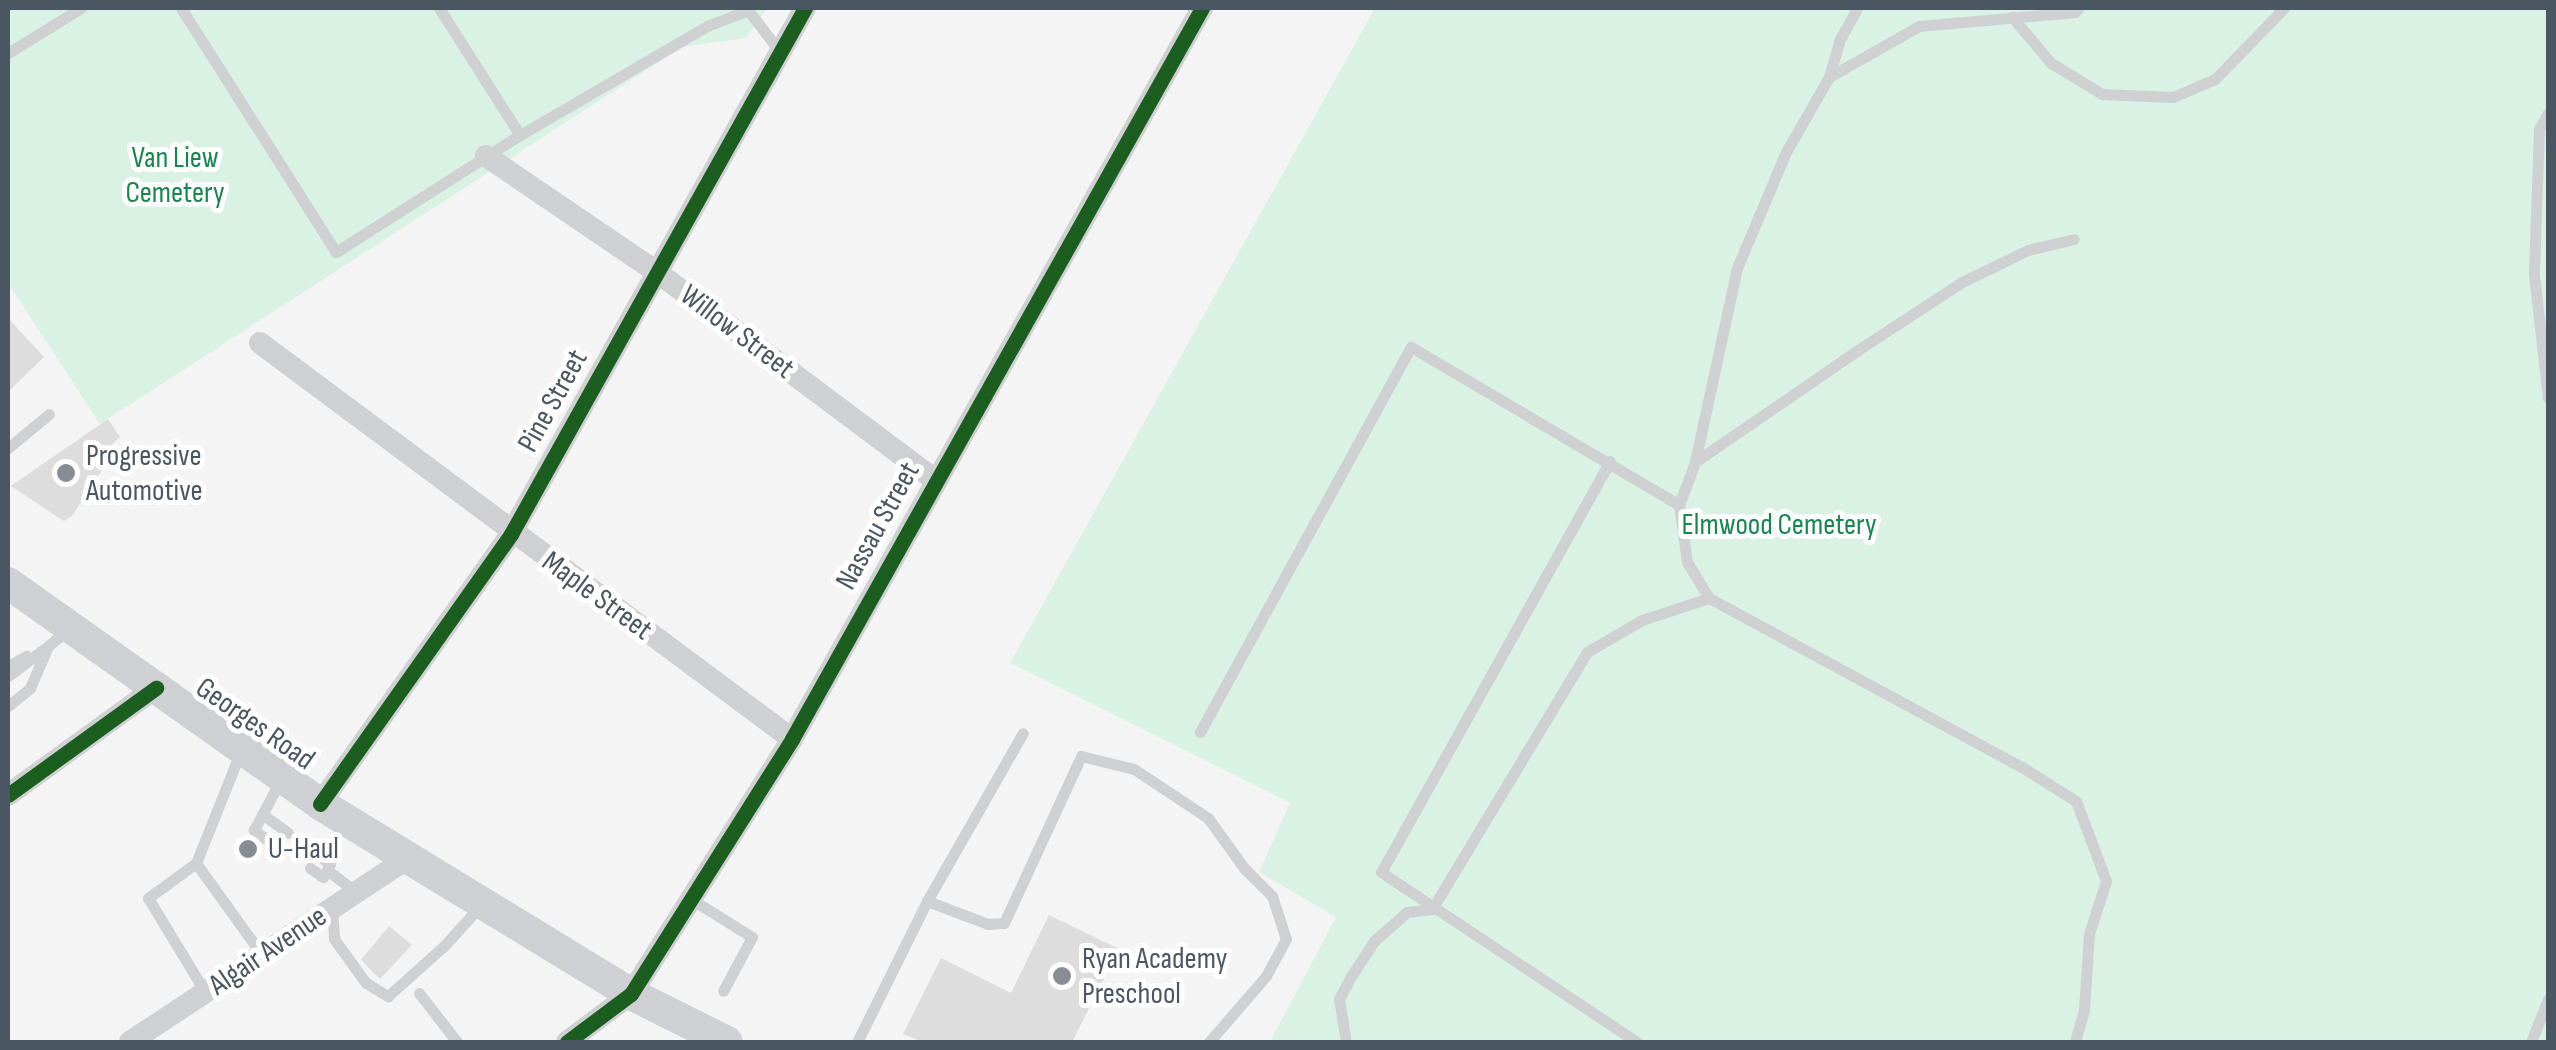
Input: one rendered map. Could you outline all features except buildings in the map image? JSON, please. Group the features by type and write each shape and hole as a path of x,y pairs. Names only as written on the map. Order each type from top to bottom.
{"street":[{"name":"Pine Street","path":"320,804 510,534 805,8"},
{"name":"Nassau Street","path":"567,1042 631,994 792,739 1202,8"},
{"name":"Willow Street","path":"486,156 656,272 934,480"},
{"name":"Maple Street","path":"260,343 510,534 792,739"},
{"name":"Georges Road","path":"8,583 59,637 156,688 320,804 631,994 727,1042"},
{"path":"8,795 156,688"},
{"name":"Algair Avenue","path":"130,1042 407,858"}],"lane":[{"path":"8,54 81,8"},
{"path":"181,8 336,252 520,135 707,26 747,9 780,52"},
{"path":"439,8 520,135"},
{"path":"1858,8 1839,40 1829,77 1786,152 1737,268 1695,462 1680,505 1687,562 1709,598 2022,767 2076,801 2106,881 2089,934 2084,1010 2075,1042"},
{"path":"1829,77 1919,26 2074,12 2078,8"},
{"path":"2012,17 2051,63 2102,94 2173,97 2216,79 2284,8"},
{"path":"2548,113 2539,129 2534,275 2548,398"},
{"path":"1695,462 1962,282 2028,250 2074,239"},
{"path":"1200,732 1411,347 1680,505"},
{"path":"8,448 49,414"},
{"path":"1610,461 1381,872 1637,1042"},
{"path":"1432,909 1587,652 1642,620 1709,598"},
{"path":"8,666 59,637"},
{"path":"8,676 59,637"},
{"path":"8,706 30,688 59,637"},
{"path":"857,1042 927,900 1023,733"},
{"path":"206,992 148,898 196,864 242,749"},
{"path":"927,900 988,924 1004,922 1081,756 1134,770 1208,818 1244,868 1272,896 1286,939 1266,976 1209,1042"},
{"path":"278,847 254,830 282,778"},
{"path":"262,814 288,833"},
{"path":"310,868 323,877 330,864 318,856"},
{"path":"196,864 262,955"},
{"path":"327,870 356,892"},
{"path":"690,899 752,938 723,992"},
{"path":"332,908 334,939 366,983 388,996 444,946 482,904"},
{"path":"1346,1042 1338,999 1352,975 1374,941 1407,912 1432,909"},
{"path":"418,993 458,1042"},
{"path":"2532,1042 2548,999"}],"green space":[{"name":"Van Liew Cemetery","path":"8,8 767,8 746,38 682,47 100,424 8,283"},
{"name":"Elmwood Cemetery","path":"1375,8 2548,8 2548,1042 1270,1042 1336,917 1259,872 1290,803 1010,663"}],"cycle path":[{"path":"320,804 511,534 805,8"},
{"path":"567,1042 631,994 792,739 1202,8"},
{"path":"8,795 156,688"}],"place":[{"name":"Progressive Automotive","path":"66,473"},
{"name":"U-Haul","path":"248,849"},
{"name":"Ryan Academy Preschool","path":"1062,976"}]}
